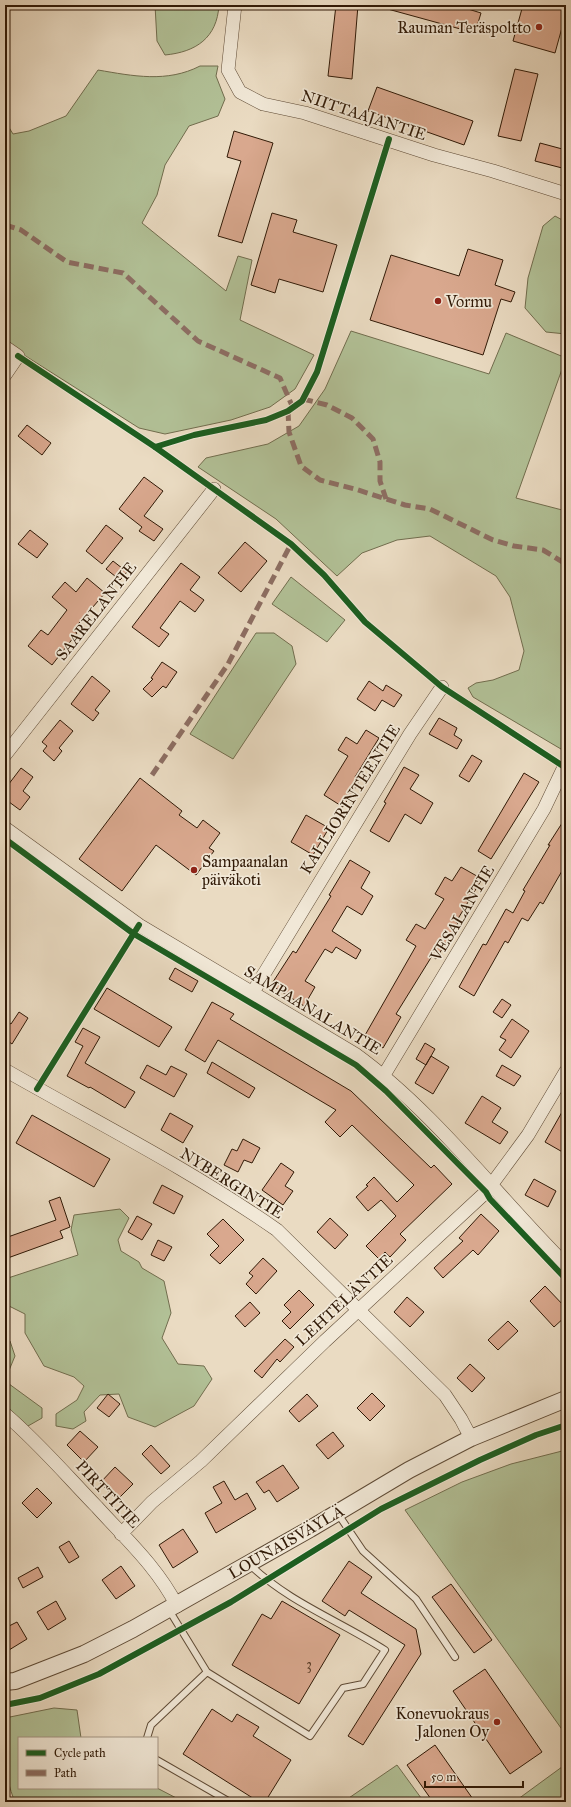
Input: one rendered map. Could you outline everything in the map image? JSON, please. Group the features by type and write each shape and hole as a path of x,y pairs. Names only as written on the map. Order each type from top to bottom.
{"street":[{"name":"NIITTAAJANTIE","path":"234,5 228,70 240,92 263,104 305,113 434,155 493,171 566,194"},
{"path":"5,347 18,356 5,375"},
{"name":"SAARELANTIE","path":"5,755 214,489"},
{"name":"KALLIORINTEENTIE","path":"253,992 406,740 442,687"},
{"name":"VESALANTIE","path":"384,1075 544,809 564,767"},
{"name":"SAMPAANALANTIE","path":"5,828 139,925 355,1054 384,1075 492,1186 566,1265"},
{"name":"NYBERGINTIE","path":"5,1070 246,1208 277,1230 445,1395 461,1419 471,1438"},
{"name":"LEHTELÄNTIE","path":"121,1534 152,1502 201,1461 357,1310 492,1186 528,1135 566,1071"},
{"name":"LOUNAISVÄYLÄ","path":"5,1682 15,1680 84,1654 173,1608 409,1470 471,1438 566,1399"},
{"name":"PIRTTITIE","path":"5,1414 60,1468 150,1564 170,1590 173,1608"}],"lane":[{"path":"337,1513 364,1551 416,1599 454,1657"},
{"path":"173,1608 207,1672 310,1736 343,1688 363,1684 385,1650 359,1633 287,1595 266,1580 249,1564"},
{"path":"147,1737 151,1725 207,1672"},
{"path":"158,1761 230,1802"}],"green space":[{"path":"155,5 219,5 214,26 209,35 203,41 186,51 165,55 157,41"},
{"path":"200,66 218,66 216,76 225,99 218,116 189,126 165,165 157,195 142,223 226,291 238,256 252,260 240,320 314,355 295,389 270,407 231,420 165,434 139,428 5,343 5,121 13,134 29,131 66,116 98,70 150,77 175,75"},
{"path":"555,216 566,222 566,334 546,332 525,308 528,278 543,226"},
{"path":"351,331 489,374 506,333 566,358 516,498 566,511 566,752 473,697 468,688 476,683 493,680 519,670 524,651 510,597 496,576 430,536 397,540 362,553 337,576 276,519 198,467 206,458 268,444 299,426 325,389"},
{"path":"291,577 345,620 327,642 272,604"},
{"path":"256,633 274,633 292,646 296,664 233,759 190,734"},
{"path":"120,1209 129,1218 118,1240 121,1251 139,1262 142,1268 164,1281 171,1313 162,1338 178,1364 204,1366 212,1379 194,1406 155,1427 128,1417 119,1394 100,1395 84,1412 86,1421 73,1429 56,1426 56,1414 77,1400 84,1386 74,1377 44,1366 25,1333 25,1314 5,1304 5,1279 78,1255 71,1230 74,1215"},
{"path":"5,1340 10,1341 15,1356 5,1380"},
{"path":"5,1381 42,1408 42,1418 28,1426 5,1405"},
{"path":"566,1450 566,1735 405,1510 462,1482 511,1464"},
{"path":"54,1708 77,1710 81,1737 18,1737 18,1789 158,1789 184,1802 15,1802 8,1781 5,1750 5,1718"},
{"path":"566,1764 566,1802 514,1802"},
{"path":"397,1765 424,1802 343,1802"}],"building":[{"path":"336,5 358,5 352,79 328,76"},
{"path":"384,5 469,5 468,9 481,13 475,33 384,8"},
{"name":"Rauman Teräspoltto","path":"523,5 566,5 566,13 555,53 513,41"},
{"path":"515,69 538,74 521,141 498,136"},
{"path":"377,87 473,121 464,145 368,111"},
{"path":"234,131 273,143 242,243 218,236 241,161 227,157"},
{"path":"540,143 566,150 566,169 535,161"},
{"path":"272,213 297,220 293,232 337,245 323,292 279,279 275,293 251,285"},
{"name":"Vormu","path":"468,249 503,260 495,285 515,292 511,302 501,299 483,355 370,320 391,255 459,276"},
{"path":"27,425 51,443 42,455 18,436"},
{"path":"144,477 163,491 144,516 163,529 154,541 139,531 142,527 119,509"},
{"path":"106,525 123,538 102,564 86,551"},
{"path":"30,530 48,544 37,558 18,544"},
{"path":"245,542 267,561 241,592 218,573"},
{"path":"113,561 127,572 120,580 106,569"},
{"path":"181,563 200,577 190,590 204,600 195,612 180,601 160,628 169,634 159,647 132,627"},
{"path":"87,578 105,593 73,630 77,633 52,665 28,646 41,630 48,635 67,610 52,597 65,582 76,592"},
{"path":"162,662 177,672 166,688 163,686 152,697 143,689 153,679 151,678"},
{"path":"92,676 110,691 95,710 99,713 93,721 71,704"},
{"path":"369,681 383,691 386,685 402,695 394,707 382,700 375,711 357,699"},
{"path":"439,718 457,728 454,735 462,740 457,749 429,734"},
{"path":"60,720 73,731 59,748 62,751 54,761 43,751 47,746 42,742"},
{"path":"366,730 379,738 355,777 360,780 343,807 324,795 348,756 338,750 346,737 357,744"},
{"path":"472,755 482,761 469,782 459,776"},
{"path":"404,767 419,775 410,789 433,803 421,824 405,814 389,842 370,831 386,803 384,802"},
{"path":"21,768 33,777 23,791 30,797 20,810 5,799 5,789"},
{"path":"524,773 539,782 491,859 478,851"},
{"path":"140,778 182,811 179,815 197,828 203,820 220,833 209,848 214,851 196,875 156,845 122,891 79,859"},
{"path":"306,815 329,828 313,855 291,842"},
{"path":"566,817 566,864 543,904 540,902 528,921 522,918 508,943 505,941 474,996 459,987 483,944 486,945 506,909 513,913 525,891 523,890 550,845 548,845"},
{"path":"350,860 370,872 361,888 373,896 362,915 347,906 332,931 361,950 356,959 336,947 332,953 325,949 305,981 315,987 304,1006 271,985 293,951 296,953 331,896 329,895"},
{"path":"461,867 482,879 436,959 432,956 396,1014 401,1017 383,1048 364,1037 416,946 406,940 416,924 425,929 444,899 435,894 445,877 452,881"},
{"path":"175,968 198,981 192,992 169,979"},
{"path":"107,988 172,1027 159,1047 94,1009"},
{"path":"502,999 511,1005 502,1018 493,1012"},
{"path":"212,1002 234,1014 230,1019 351,1091 431,1168 434,1165 452,1184 400,1234 406,1240 390,1257 385,1252 379,1259 366,1246 396,1216 381,1200 368,1211 356,1197 368,1186 366,1185 374,1177 397,1202 414,1185 352,1125 340,1137 325,1122 336,1110 218,1040 205,1062 185,1050"},
{"path":"19,1012 28,1018 12,1044 5,1039 5,1020 11,1024"},
{"path":"512,1019 529,1031 511,1058 499,1050 506,1040 500,1037"},
{"path":"83,1028 100,1037 85,1063 135,1092 125,1108 90,1087 89,1088 67,1076 83,1046 75,1042"},
{"path":"425,1043 435,1049 426,1065 416,1059"},
{"path":"431,1056 449,1067 433,1094 415,1083"},
{"path":"212,1062 255,1088 249,1098 207,1073"},
{"path":"147,1065 166,1075 171,1066 187,1074 174,1097 140,1078"},
{"path":"502,1065 521,1076 514,1086 496,1076"},
{"path":"482,1096 501,1108 492,1122 508,1132 500,1144 465,1123"},
{"path":"566,1105 566,1154 545,1142"},
{"path":"170,1113 193,1126 183,1143 161,1130"},
{"path":"32,1115 110,1159 94,1187 16,1143"},
{"path":"243,1139 260,1148 252,1163 244,1160 238,1172 224,1165 232,1149 237,1151"},
{"path":"281,1163 294,1172 285,1186 293,1191 283,1205 262,1190"},
{"path":"534,1179 556,1191 548,1207 525,1195"},
{"path":"162,1185 183,1196 174,1214 153,1203"},
{"path":"60,1197 70,1227 60,1231 63,1238 5,1259 5,1238 56,1220 49,1201"},
{"path":"481,1214 499,1231 478,1255 473,1250 443,1278 434,1268 463,1241 459,1238"},
{"path":"137,1216 152,1224 142,1240 128,1232"},
{"path":"330,1218 348,1235 335,1249 317,1232"},
{"path":"223,1219 244,1240 220,1264 210,1255 219,1246 207,1234"},
{"path":"158,1240 172,1247 164,1261 151,1255"},
{"path":"263,1258 277,1271 256,1294 246,1284 253,1276 249,1273"},
{"path":"545,1286 566,1308 566,1316 554,1327 530,1301"},
{"path":"299,1290 314,1305 290,1329 282,1321 291,1312 284,1305"},
{"path":"407,1297 424,1312 410,1327 394,1312"},
{"path":"250,1302 260,1313 245,1327 235,1316"},
{"path":"508,1321 518,1331 498,1350 488,1340"},
{"path":"285,1339 294,1347 280,1362 277,1359 262,1378 254,1371"},
{"path":"470,1364 485,1378 472,1392 457,1378"},
{"path":"372,1393 385,1406 370,1421 357,1408"},
{"path":"108,1394 120,1404 109,1417 97,1408"},
{"path":"307,1394 318,1406 299,1422 289,1411"},
{"path":"80,1431 98,1447 84,1462 67,1445"},
{"path":"333,1432 344,1446 328,1459 316,1445"},
{"path":"151,1445 170,1466 161,1474 142,1454"},
{"path":"283,1465 299,1488 277,1502 269,1490 264,1493 256,1482"},
{"path":"115,1467 133,1484 117,1500 100,1483"},
{"path":"224,1481 235,1500 247,1493 256,1509 216,1533 205,1513 222,1503 213,1487"},
{"path":"37,1488 52,1503 37,1518 22,1503"},
{"path":"183,1529 198,1552 173,1568 159,1545"},
{"path":"69,1541 79,1557 69,1563 59,1547"},
{"path":"349,1561 372,1577 361,1593 416,1629 421,1654 363,1745 348,1736 405,1645 349,1610 345,1616 322,1601"},
{"path":"121,1566 135,1586 116,1599 102,1580"},
{"path":"38,1567 43,1577 23,1588 18,1578"},
{"path":"451,1584 492,1640 474,1653 432,1597"},
{"path":"56,1601 66,1619 48,1630 37,1612"},
{"path":"282,1601 340,1635 299,1704 232,1665 262,1614 271,1619"},
{"path":"17,1622 27,1639 9,1650 5,1644 5,1628"},
{"name":"Konevuokraus Jalonen Oy","path":"485,1669 542,1752 510,1774 453,1691"},
{"path":"212,1709 232,1722 237,1714 259,1727 253,1736 291,1760 265,1802 259,1802 183,1754"},
{"path":"435,1745 475,1802 433,1802 407,1765"}],"marked path":[{"path":"5,225 21,230 67,262 123,273 198,341 280,378 293,408"},
{"path":"303,399 327,405 352,418 373,439 380,462 380,481 386,499"},
{"path":"288,411 289,432 301,466 320,480 355,489 405,505 430,509 493,540 514,546 543,550 566,564"},
{"path":"152,775 228,664 291,544"}],"cycle path":[{"path":"155,447 194,435 266,420 288,411 302,401 317,372 389,139"},
{"path":"18,356 155,447 291,544 324,575 365,622 442,687 566,768"},
{"path":"5,839 134,934 356,1065 386,1091 486,1192 490,1199 566,1279"},
{"path":"37,1089 139,925"},
{"path":"5,1705 40,1698 99,1674 231,1602 381,1509 480,1460 536,1435 566,1425"}],"place":[{"name":"Rauman Teräspoltto","path":"539,27"},
{"name":"Vormu","path":"438,301"},
{"name":"Sampaanalan päiväkoti","path":"194,870"},
{"name":"Konevuokraus Jalonen Oy","path":"497,1722"}]}
